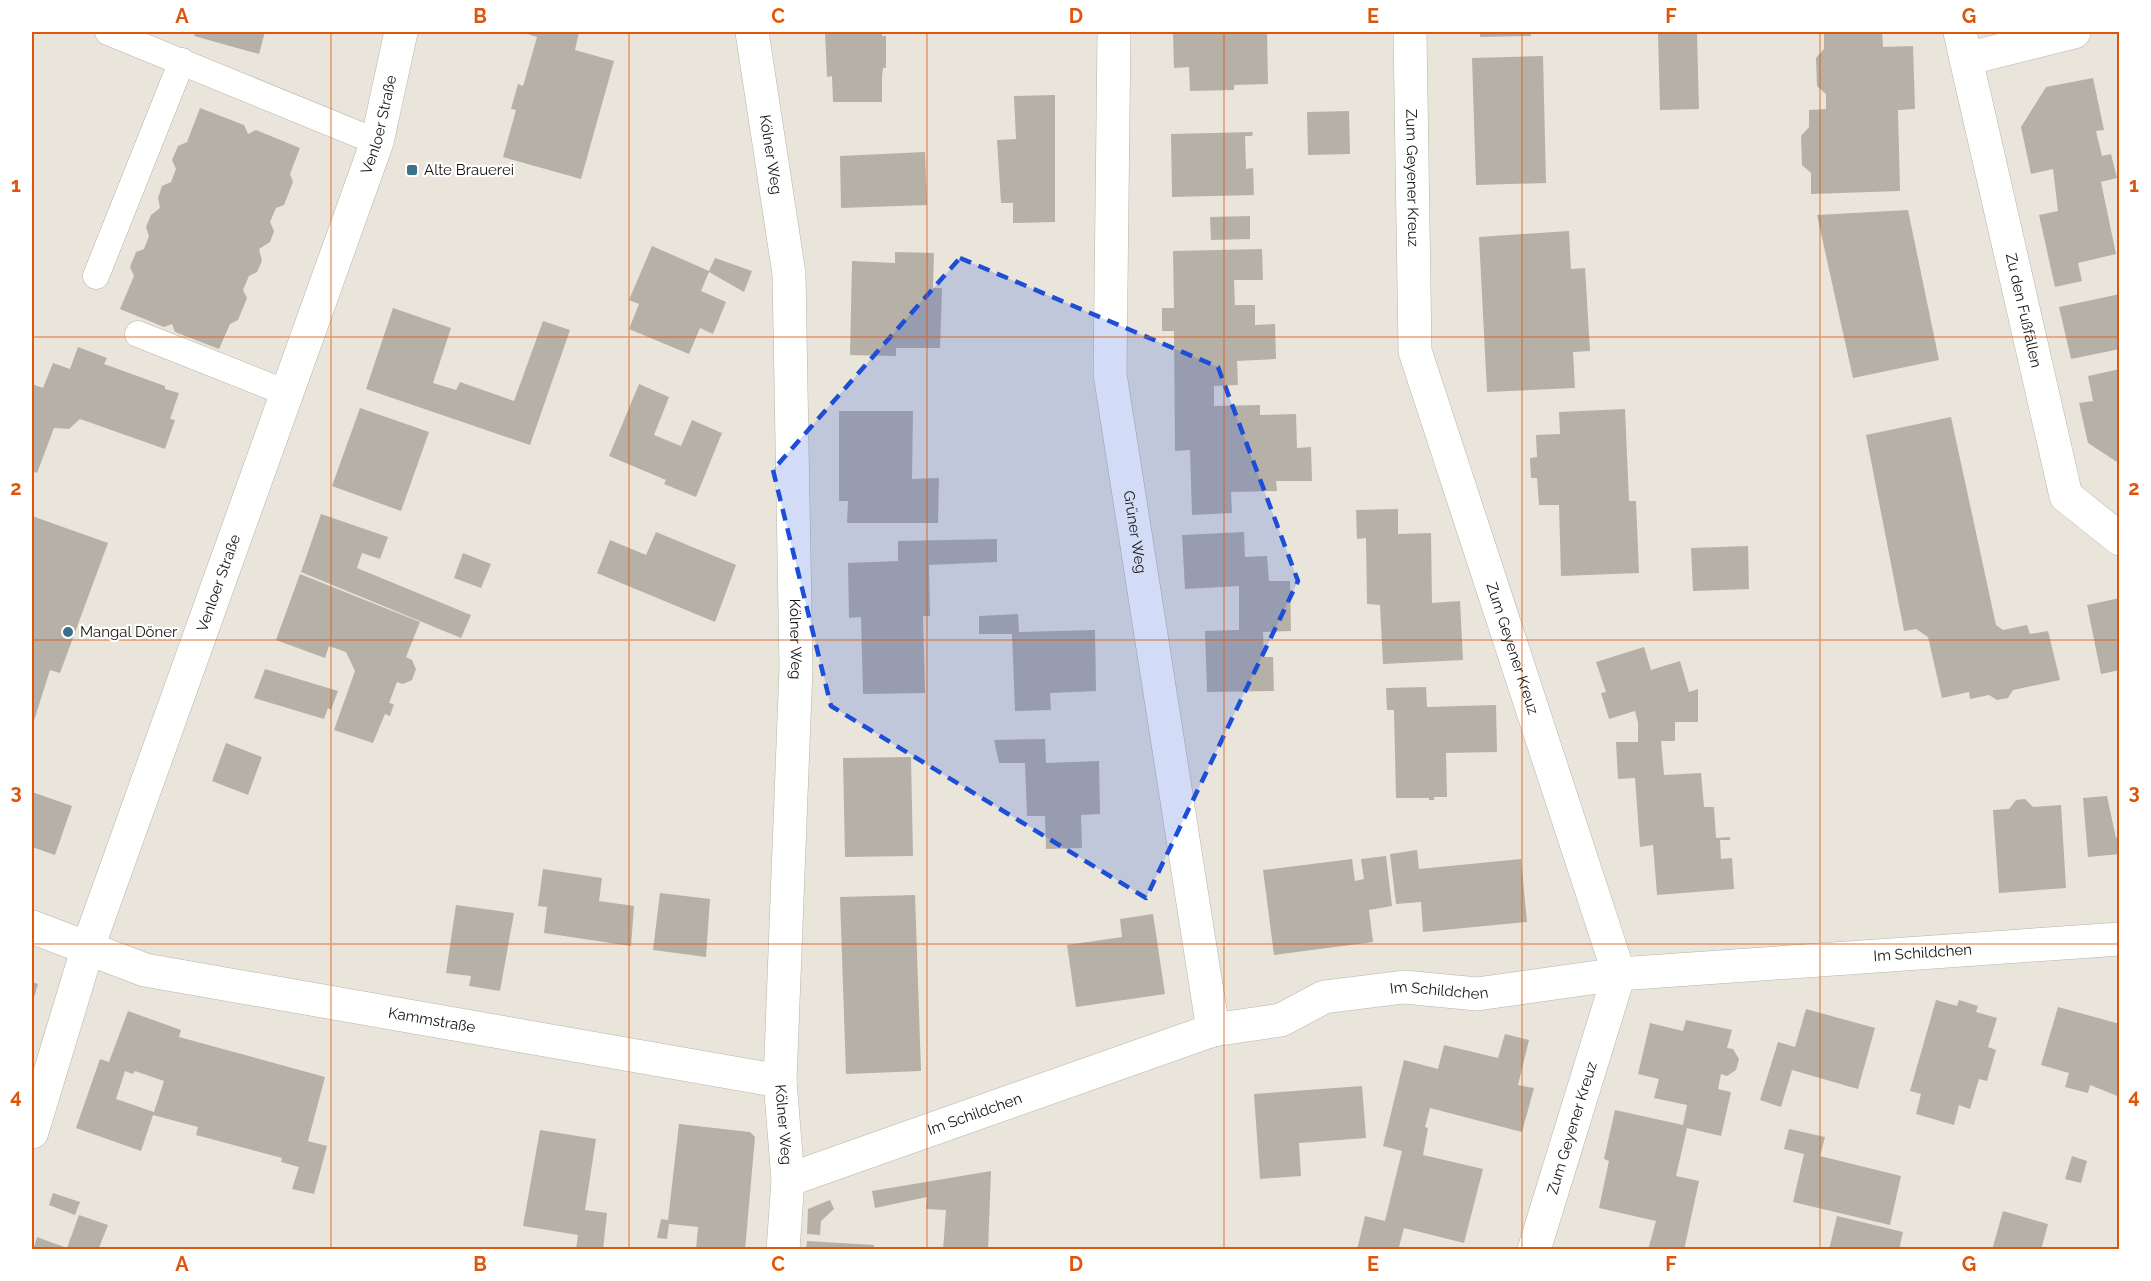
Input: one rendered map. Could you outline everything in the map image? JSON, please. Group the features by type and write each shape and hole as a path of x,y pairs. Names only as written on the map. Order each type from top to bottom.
{"street":[{"name":"Venloer Straße","path":"32,1132 88,947 377,142 401,32"},
{"name":"Kölner Weg","path":"752,32 789,274 796,668 780,1081 788,1180 783,1250"},
{"name":"Grüner Weg","path":"1114,32 1110,374 1213,1029"},
{"name":"Zum Geyener Kreuz","path":"1410,32 1415,351 1619,974 1534,1250"},
{"name":"Zu den Fußfällen","path":"2074,32 1963,45 2066,496 2120,539"},
{"name":"Kammstraße","path":"32,927 145,970 780,1081"},
{"name":"Im Schildchen","path":"788,1180 1213,1029 1281,1020 1324,997 1404,987 1477,994 1619,974 2120,939"}],"lane":[{"path":"108,32 377,142"},
{"path":"96,276 182,61"},
{"path":"138,334 287,393"}],"highlighted area":[{"path":"960,258 1218,367 1298,581 1146,898 831,706 773,470"}],"building":[{"path":"196,32 265,32 259,54 194,36"},
{"path":"521,32 579,32 575,50 614,61 581,179 503,157 516,110 511,109 518,84 523,86 537,37"},
{"path":"825,32 882,32 882,36 886,36 886,68 883,68 882,102 833,102 832,76 827,77"},
{"path":"1173,32 1267,32 1268,84 1234,85 1234,90 1190,91 1189,67 1174,68"},
{"path":"1480,32 1531,32 1531,36 1480,37"},
{"path":"1824,32 1882,32 1883,47 1913,46 1915,109 1898,110 1900,191 1811,194 1811,173 1802,165 1801,136 1809,127 1809,110 1826,109 1826,94 1817,86 1816,58 1824,49"},
{"path":"1697,33 1699,109 1660,110 1658,34"},
{"path":"1543,56 1546,183 1476,185 1472,58"},
{"path":"2093,78 2104,130 2096,131 2102,156 2111,154 2117,178 2101,182 2116,254 2078,263 2082,281 2055,287 2039,215 2058,211 2053,169 2031,174 2021,127 2046,87"},
{"path":"1055,95 1055,222 1013,223 1013,203 1001,203 997,140 1016,139 1014,96"},
{"path":"200,108 244,125 248,134 256,130 300,148 290,174 293,182 284,205 276,208 270,222 274,231 270,242 259,249 262,261 257,272 249,276 243,290 247,298 238,320 230,324 219,349 175,332 172,324 164,327 120,309 134,276 130,267 136,252 144,249 149,236 146,227 151,215 160,208 158,198 162,186 171,182 176,169 172,160 178,146 187,142"},
{"path":"1349,111 1350,154 1308,155 1307,112"},
{"path":"1253,132 1252,136 1245,136 1246,169 1253,168 1254,195 1172,197 1171,134"},
{"path":"925,152 927,205 841,208 840,156"},
{"path":"1908,210 1939,360 1853,378 1817,215"},
{"path":"1250,216 1250,239 1211,240 1210,217"},
{"path":"1569,231 1571,269 1585,268 1590,351 1573,352 1575,388 1487,392 1479,237"},
{"path":"652,246 709,271 715,258 752,271 744,292 709,272 701,291 726,302 713,334 700,328 689,354 629,329 639,304 629,300"},
{"path":"1262,249 1263,280 1234,280 1235,305 1255,305 1255,325 1275,324 1276,359 1237,361 1238,385 1214,386 1214,406 1260,405 1260,415 1296,414 1297,448 1311,447 1312,481 1276,481 1277,491 1231,492 1232,513 1192,515 1190,450 1175,451 1174,331 1162,331 1162,308 1174,308 1173,251"},
{"path":"895,252 934,253 933,288 942,288 940,348 896,348 896,356 850,355 852,261 895,263"},
{"path":"2120,294 2120,349 2071,359 2059,307"},
{"path":"393,308 451,328 433,383 456,390 460,382 514,401 543,321 570,330 530,445 366,389"},
{"path":"78,347 107,358 104,364 179,393 170,419 175,420 165,449 80,419 69,429 54,428 37,473 32,471 32,384 43,388 53,363 70,369"},
{"path":"2120,369 2120,464 2088,443 2079,403 2093,401 2088,376"},
{"path":"639,384 669,397 654,435 681,446 692,420 722,433 696,497 664,484 666,480 609,456"},
{"path":"360,408 429,432 401,511 332,486"},
{"path":"1625,409 1629,501 1636,501 1639,573 1561,576 1559,505 1539,505 1537,478 1531,478 1530,458 1537,457 1536,435 1560,434 1559,412"},
{"path":"839,411 913,411 912,479 939,478 938,523 847,523 848,501 839,501"},
{"path":"1951,417 1996,625 2003,630 2027,625 2030,634 2048,631 2060,680 2013,690 2008,698 1997,700 1989,695 1970,699 1969,692 1942,698 1928,637 1916,629 1904,631 1866,435"},
{"path":"1398,509 1398,534 1431,533 1432,603 1460,601 1463,660 1383,664 1380,605 1367,604 1366,538 1357,539 1356,510"},
{"path":"321,514 388,537 380,559 362,553 357,568 471,615 461,638 301,572"},
{"path":"32,516 108,543 60,673 50,670 32,727"},
{"path":"656,532 736,565 715,622 597,573 610,540 646,555"},
{"path":"1244,532 1245,557 1267,556 1269,581 1290,581 1291,631 1263,632 1264,657 1273,657 1274,691 1207,692 1205,631 1239,630 1239,586 1185,589 1182,535"},
{"path":"997,539 997,562 929,565 930,616 923,616 925,693 863,694 861,617 849,618 848,563 898,561 898,541"},
{"path":"1748,546 1749,589 1693,591 1691,548"},
{"path":"463,553 491,564 481,588 454,578"},
{"path":"300,574 420,622 406,657 412,660 416,669 412,680 403,684 397,682 389,703 394,704 390,716 385,714 373,743 334,730 355,671 346,652 329,646 325,658 276,640"},
{"path":"2120,598 2120,670 2101,674 2087,605"},
{"path":"1018,614 1019,632 1095,630 1096,691 1050,693 1051,710 1015,711 1012,634 979,634 979,616"},
{"path":"1644,647 1651,670 1680,661 1689,692 1698,689 1698,722 1675,722 1675,741 1661,741 1664,775 1701,773 1704,807 1714,807 1716,838 1730,837 1730,840 1720,840 1721,859 1732,858 1734,889 1657,895 1653,845 1640,847 1635,778 1618,779 1616,742 1638,742 1638,723 1635,711 1609,719 1601,693 1606,692 1596,662"},
{"path":"265,669 338,691 331,710 328,708 324,719 254,698"},
{"path":"1426,687 1427,707 1496,705 1497,752 1446,753 1447,797 1434,797 1434,800 1396,798 1394,710 1387,710 1386,688"},
{"path":"1045,739 1046,763 1099,761 1100,814 1081,815 1082,848 1046,849 1045,816 1027,816 1025,763 999,763 994,740"},
{"path":"226,743 262,757 248,795 212,781"},
{"path":"911,757 913,856 845,857 843,758"},
{"path":"32,792 72,806 55,855 32,847"},
{"path":"2107,796 2116,838 2120,837 2120,854 2088,857 2083,798"},
{"path":"2025,799 2033,807 2061,805 2066,888 1999,893 1993,810 2009,809 2016,800"},
{"path":"1417,850 1419,869 1521,859 1527,922 1423,932 1421,902 1396,904 1390,854"},
{"path":"1386,856 1392,906 1369,910 1373,942 1274,955 1263,870 1352,859 1355,881 1364,879 1361,859"},
{"path":"543,869 602,878 599,901 634,906 631,946 544,933 547,907 538,906"},
{"path":"660,893 710,899 706,957 653,950"},
{"path":"915,895 921,1071 846,1074 840,897"},
{"path":"456,905 514,913 500,991 469,986 471,976 446,973"},
{"path":"1153,914 1165,994 1076,1007 1067,945 1122,937 1120,919"},
{"path":"32,982 38,984 32,1004"},
{"path":"1936,1000 1957,1006 1959,1000 1978,1006 1976,1012 1997,1018 1988,1047 1996,1050 1987,1081 1979,1079 1970,1109 1959,1105 1954,1125 1916,1114 1921,1094 1910,1091"},
{"path":"2058,1007 2120,1024 2120,1097 2090,1085 2088,1093 2065,1087 2069,1073 2041,1065"},
{"path":"1806,1009 1875,1028 1858,1089 1792,1070 1781,1107 1760,1100 1778,1042 1795,1047"},
{"path":"128,1011 181,1030 179,1037 325,1077 308,1141 327,1146 314,1194 292,1189 299,1167 281,1162 282,1158 196,1135 198,1127 153,1115 141,1151 76,1128 100,1059 109,1062","holes":["125,1071 133,1074 135,1071 164,1081 154,1112 116,1099"]},
{"path":"1686,1020 1732,1030 1727,1048 1733,1049 1739,1059 1736,1070 1727,1076 1721,1074 1718,1089 1731,1092 1721,1136 1687,1128 1676,1176 1699,1181 1684,1250 1648,1250 1656,1221 1599,1208 1609,1161 1604,1159 1615,1110 1683,1125 1687,1105 1654,1098 1659,1079 1638,1074 1650,1023 1683,1031"},
{"path":"1505,1034 1529,1040 1518,1085 1534,1088 1522,1132 1430,1108 1425,1127 1428,1128 1423,1155 1483,1169 1464,1243 1404,1228 1396,1250 1357,1250 1365,1216 1385,1221 1402,1151 1383,1146 1404,1060 1438,1069 1444,1045 1498,1058"},
{"path":"1362,1086 1366,1138 1299,1143 1301,1176 1260,1179 1254,1094"},
{"path":"679,1124 750,1132 755,1137 745,1250 696,1250 698,1227 669,1224 667,1239 657,1238 661,1219 668,1220"},
{"path":"1789,1129 1825,1137 1820,1156 1901,1176 1890,1225 1793,1202 1804,1154 1784,1149"},
{"path":"540,1130 596,1139 585,1210 607,1213 603,1250 576,1250 578,1235 523,1226"},
{"path":"2072,1156 2087,1161 2081,1183 2065,1179"},
{"path":"991,1171 988,1250 943,1250 946,1210 926,1209 927,1197 875,1208 872,1191"},
{"path":"53,1193 80,1202 75,1215 49,1205"},
{"path":"830,1200 834,1209 821,1221 820,1235 807,1234 808,1209"},
{"path":"2003,1211 2048,1224 2041,1250 1992,1250"},
{"path":"79,1215 108,1225 98,1250 33,1250 37,1237 67,1248"},
{"path":"1837,1216 1903,1232 1899,1250 1829,1250"},
{"path":"807,1241 874,1245 874,1250 806,1250"}],"place":[{"name":"Alte Brauerei","path":"412,170"},
{"name":"Mangal Döner","path":"68,632"}]}
